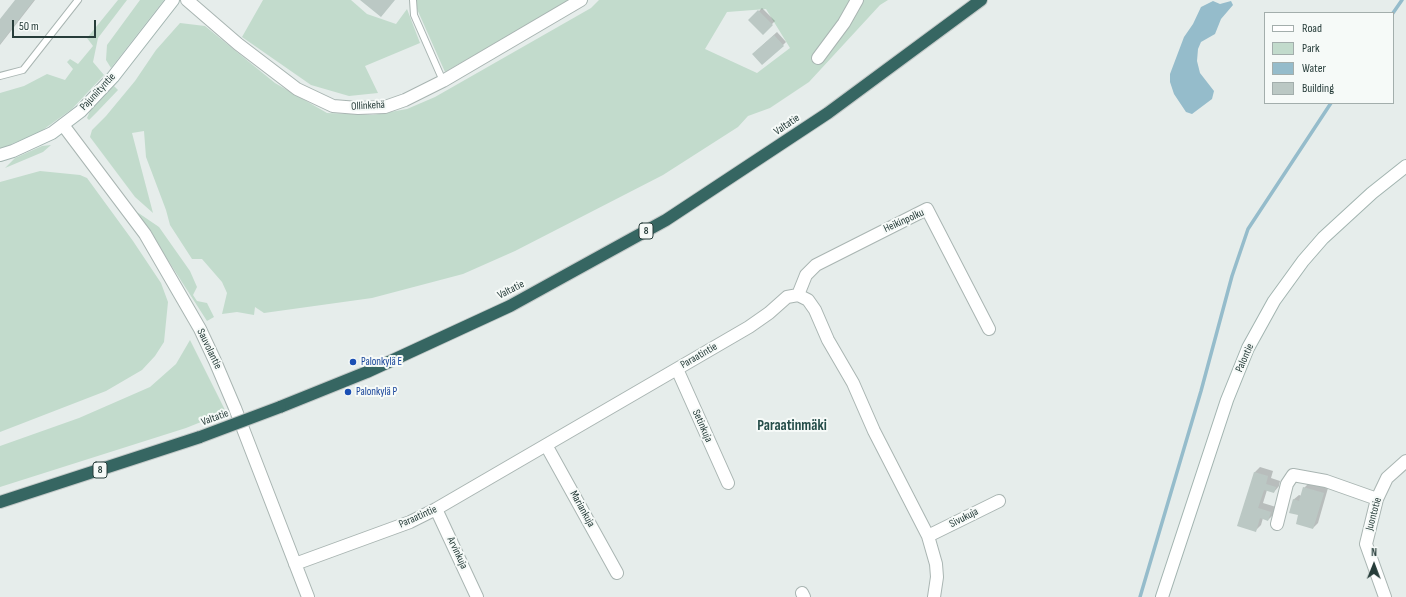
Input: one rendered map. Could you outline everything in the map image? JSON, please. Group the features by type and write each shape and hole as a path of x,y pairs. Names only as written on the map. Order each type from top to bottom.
{"highway":[{"name":"Valtatie","path":"0,502 200,437 280,407 367,372 503,309 666,220 828,113 981,0"}],"street":[{"name":"Pajuniityntie","path":"0,155 32,142 63,125 102,89 174,0"},
{"name":"Ollinkehä","path":"187,0 238,44 284,80 311,97 333,106 358,108 389,106 405,100 443,81 581,0"},
{"path":"818,58 844,23 857,0"},
{"name":"Sauvolantie","path":"63,125 145,234 166,267 200,329 235,408 308,597"},
{"name":"Palontie","path":"1162,597 1227,400 1255,334 1274,302 1303,261 1323,238 1367,197 1406,166"},
{"name":"Heikinpolku","path":"798,295 806,275 816,265 927,208 989,329"},
{"path":"798,295 808,300 815,310 828,340 853,382 874,431 928,536 936,564 937,577 934,597"},
{"name":"Paraatintie","path":"295,564 410,522 436,509 750,327 787,297 798,295"},
{"name":"Setinkuja","path":"677,369 728,483"},
{"name":"Mariankuja","path":"546,445 617,573"},
{"name":"Juontotie","path":"1385,597 1366,544 1377,499 1387,478 1406,460"},
{"path":"1277,524 1287,484 1293,475 1326,481 1377,499"},
{"name":"Sivukuja","path":"928,536 999,501"},
{"name":"Arvinkuja","path":"436,509 477,597"}],"lane":[{"path":"0,76 23,70 78,0"},
{"path":"413,0 414,15 443,81"}],"green space":[{"path":"118,0 127,0 98,38 93,62 104,75 72,109 40,132 0,149 0,93 24,86 47,74 65,80 73,69 67,62 70,59 78,64 93,46 87,38"},
{"path":"140,0 164,0 111,68 106,60 107,45"},
{"path":"263,0 351,0 367,14 396,24 407,9 420,43 365,66 378,93 349,96 311,85 242,37"},
{"path":"417,0 570,0 445,72 417,9"},
{"path":"599,0 888,0 880,5 809,82 770,108 748,116 738,127 663,175 515,251 463,274 372,298 264,313 255,307 254,315 237,312 222,314 227,293 222,282 202,259 192,259 170,225 166,210 146,157 144,131 132,133 153,213 135,197 90,137 92,130 106,116 135,81 156,50 180,23 205,26 275,83 327,113 373,115 407,109 435,97 591,8","holes":["766,9 790,48 757,73 705,49 727,12"]},
{"path":"114,86 118,90 89,120 87,118 90,111"},
{"path":"51,145 43,152 5,168 15,158 42,146"},
{"path":"40,171 80,175 87,178 133,241 161,283 168,302 164,342 155,356 142,370 106,391 0,432 0,182"},
{"path":"137,212 159,227 190,271 197,287 193,295 197,301 207,303 214,317 207,321"},
{"path":"190,340 226,412 186,428 0,487 0,446 79,418 150,387 176,364"}],"water":[{"path":"1213,1 1220,4 1231,1 1233,5 1221,19 1215,34 1201,42 1198,49 1197,61 1200,73 1214,91 1212,99 1192,114 1186,112 1174,94 1170,82 1170,74 1184,37 1193,24 1201,7"}],"building":[{"path":"15,0 34,0 0,44 0,19"},
{"path":"360,0 395,0 381,17"},
{"path":"758,10 773,25 763,35 748,20"},
{"path":"774,35 784,46 762,65 752,54"},
{"path":"1254,472 1268,476 1266,484 1276,487 1274,493 1264,490 1258,508 1271,512 1268,521 1260,518 1256,532 1237,526"},
{"path":"1303,487 1324,493 1313,529 1296,524 1298,515 1289,513 1293,499 1299,501"}],"waterway":[{"path":"1394,12 1402,0"},
{"path":"1140,597 1201,391 1232,276 1248,229 1330,104"}],"place":[{"name":"Palonkylä E","path":"353,362"},
{"name":"Palonkylä P","path":"348,392"}],"district":[{"name":"Paraatinmäki","path":"792,426"}]}
